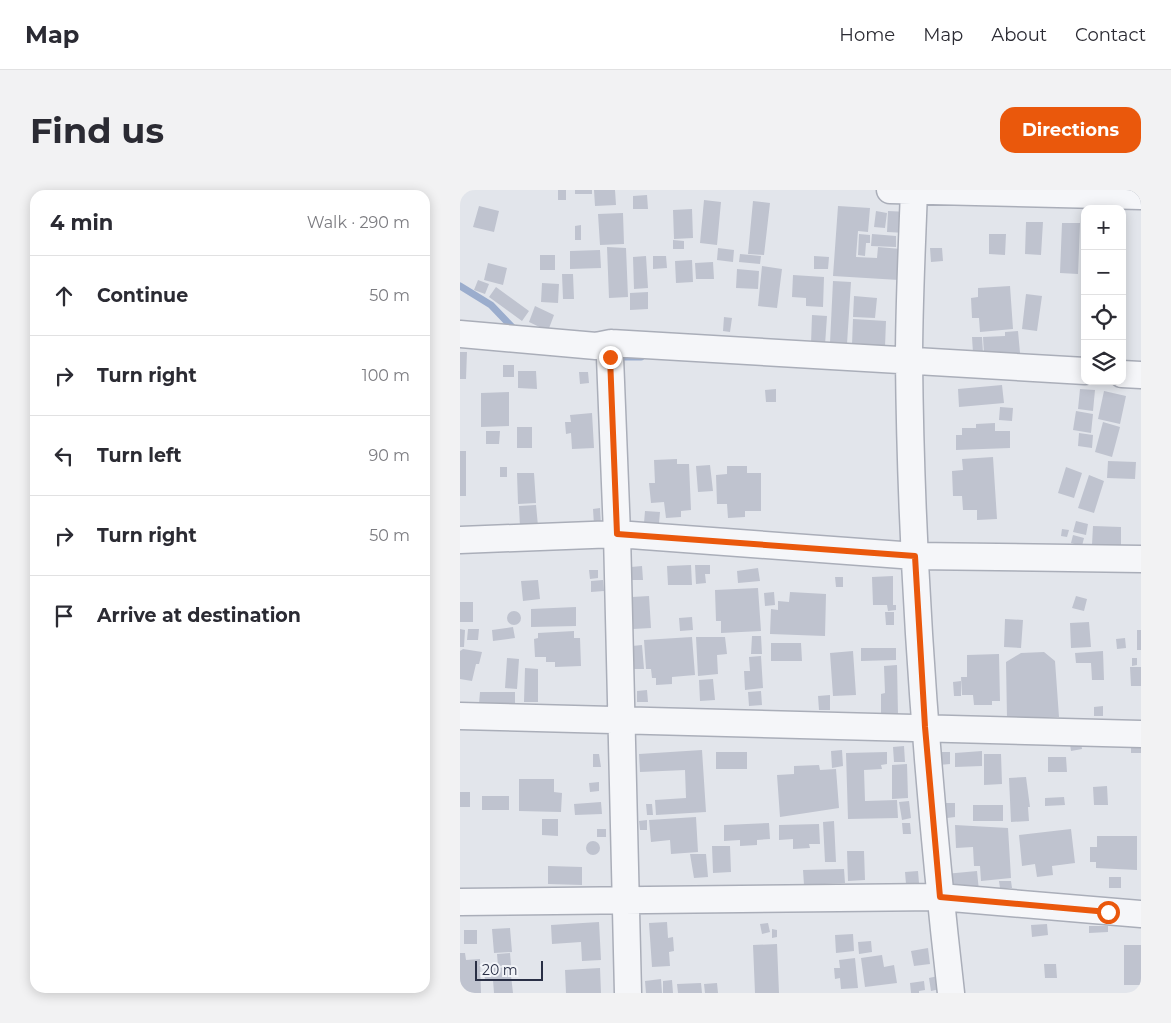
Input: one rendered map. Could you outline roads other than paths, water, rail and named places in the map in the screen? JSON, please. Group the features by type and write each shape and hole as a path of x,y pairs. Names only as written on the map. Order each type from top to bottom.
{"street":[{"path":"951,993 940,897 925,727 915,556 906,190 1141,196"},
{"path":"460,334 596,346 611,343 910,359 1081,371"},
{"path":"611,343 617,534 624,901 628,993"},
{"path":"1126,374 1141,375"},
{"path":"460,540 617,534 915,556 1141,559"},
{"path":"460,716 1141,734"},
{"path":"460,902 940,897 1141,914"}],"waterway":[{"path":"460,286 491,305 514,329"},
{"path":"615,357 641,357"}]}
